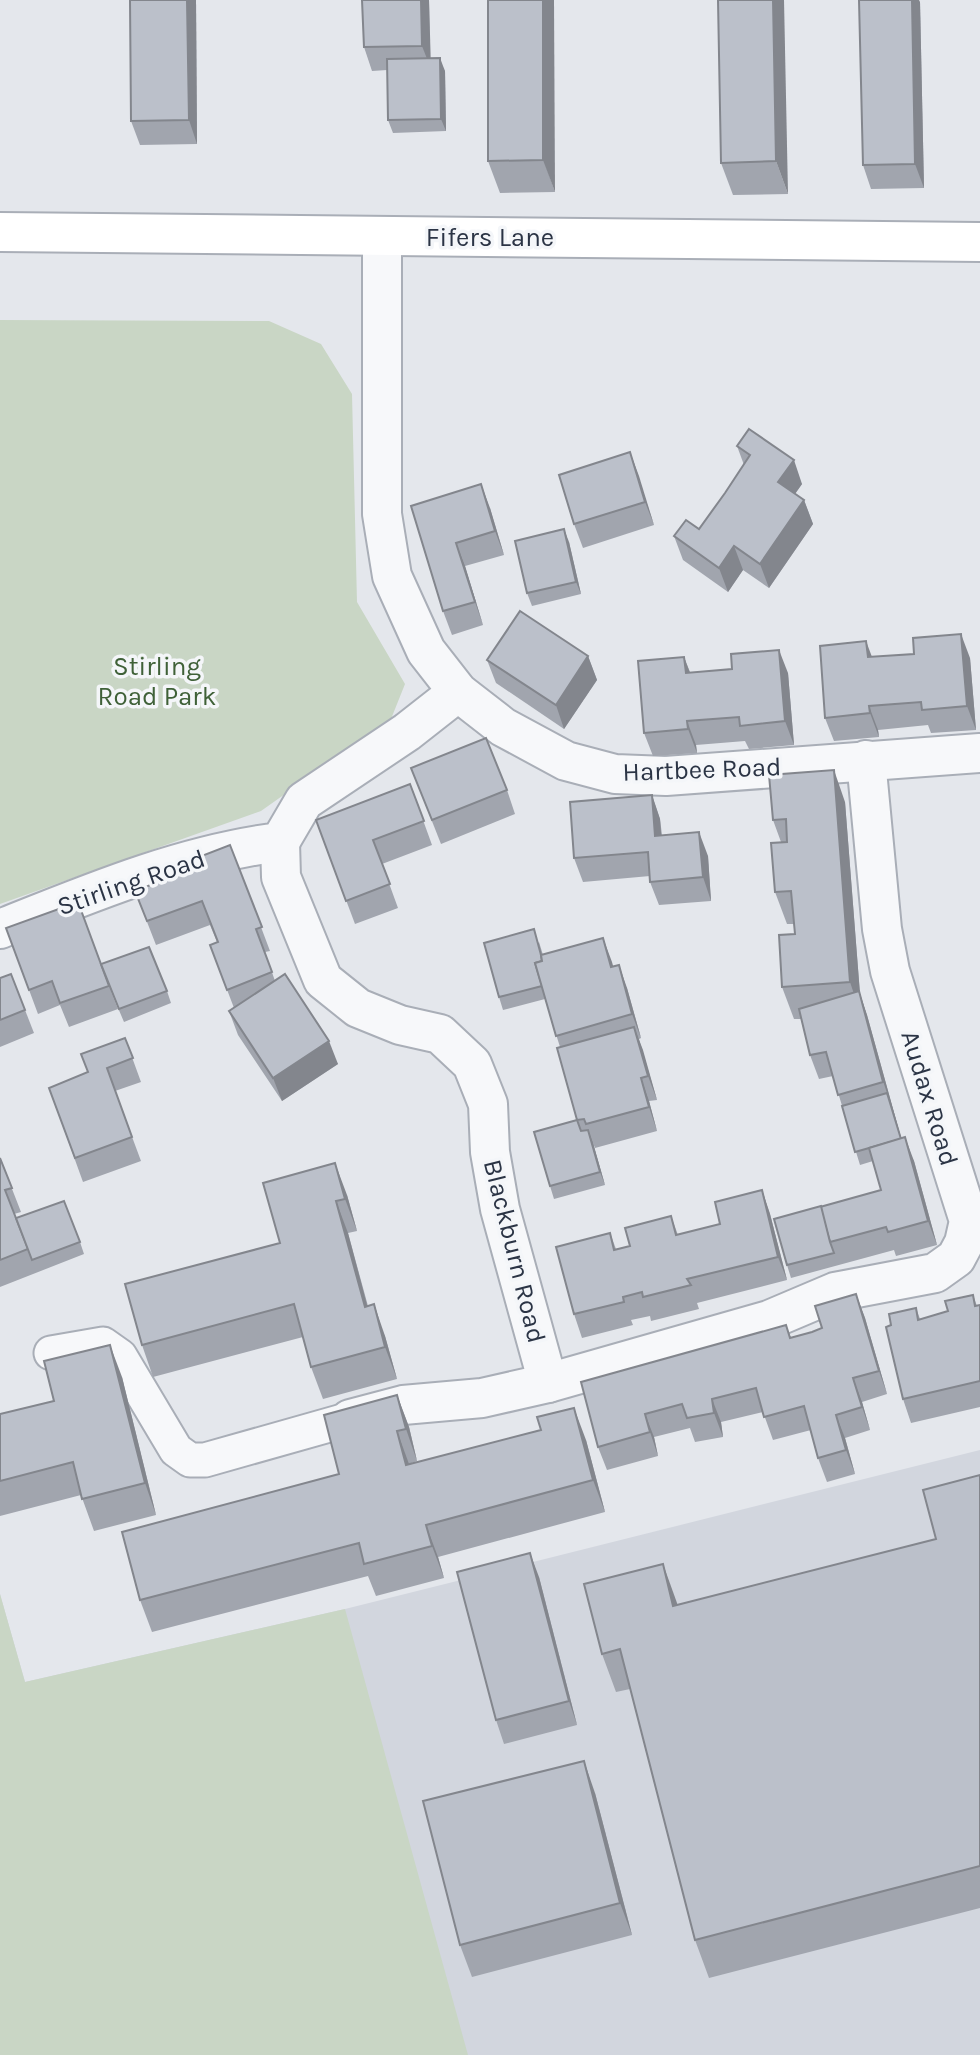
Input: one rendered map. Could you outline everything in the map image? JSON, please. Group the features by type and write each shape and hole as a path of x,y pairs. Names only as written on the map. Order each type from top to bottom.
{"street":[{"name":"Fifers Lane","path":"0,232 980,242"},
{"name":"Hartbee Road","path":"382,236 382,514 392,576 426,651 458,692 503,727 566,761 615,774 666,776 980,753"},
{"path":"279,842 304,801 407,732 458,692"},
{"name":"Audax Road","path":"343,1421 403,1405 482,1398 548,1383 769,1320 835,1293 935,1273 972,1246 969,1221 890,971 881,929 866,760"},
{"name":"Stirling Road","path":"0,929 188,860 228,848 279,842"},
{"name":"Blackburn Road","path":"279,842 281,877 323,980 358,1008 400,1025 440,1034 472,1064 488,1104 491,1152 500,1209 548,1383"}],"lane":[{"path":"51,1353 103,1344 120,1356 176,1450 190,1460 205,1460 343,1421"}],"shaded area":[{"path":"980,1450 980,2055 0,2055 0,1594 25,1682 345,1609"}],"green space":[{"name":"Stirling Road Park","path":"0,320 269,321 321,344 352,394 357,602 405,684 391,719 261,811 0,904"},
{"path":"0,1594 25,1682 345,1609 468,2055 0,2055"}],"building":[{"path":"130,0 187,0 189,120 131,121"},
{"path":"362,0 421,0 422,46 364,47"},
{"path":"488,0 543,0 543,160 488,161"},
{"path":"718,0 773,0 776,161 721,163"},
{"path":"859,0 912,0 915,164 863,165"},
{"path":"440,58 441,119 388,120 387,59"},
{"path":"749,429 794,460 778,482 804,500 760,564 734,546 719,568 674,536 686,520 699,529 725,493 750,455 737,446"},
{"path":"630,452 645,502 574,524 559,475"},
{"path":"481,484 495,531 456,543 475,602 443,611 411,506"},
{"path":"564,529 576,582 527,593 515,541"},
{"path":"520,611 588,656 556,705 487,660"},
{"path":"961,634 967,706 922,710 921,702 869,706 870,713 825,718 820,646 866,641 868,657 914,654 913,638"},
{"path":"779,650 785,721 740,726 739,717 687,721 688,729 644,733 638,661 684,657 686,673 732,669 731,654"},
{"path":"486,738 507,790 432,820 411,768"},
{"path":"834,770 850,982 782,987 779,935 795,934 791,891 775,892 771,843 787,842 786,819 773,820 769,775"},
{"path":"410,784 424,821 373,840 390,884 346,901 316,820"},
{"path":"652,795 655,836 699,832 703,877 650,882 648,852 574,858 570,802"},
{"path":"230,845 262,927 256,929 272,972 227,990 210,945 218,942 202,901 147,921 135,891 189,870 186,862"},
{"path":"78,902 109,986 60,1003 52,981 29,990 6,928"},
{"path":"534,929 542,961 535,963 542,986 499,997 484,943"},
{"path":"603,938 611,967 619,965 632,1014 556,1036 535,963 542,961 541,955"},
{"path":"149,947 167,991 119,1009 101,964"},
{"path":"11,974 25,1010 0,1020 0,978"},
{"path":"285,974 329,1041 273,1078 229,1011"},
{"path":"859,991 883,1082 838,1095 826,1052 810,1055 799,1009"},
{"path":"634,1027 648,1076 641,1078 649,1107 586,1124 584,1119 577,1120 557,1048"},
{"path":"125,1038 133,1058 107,1068 132,1137 75,1158 49,1088 88,1072 81,1054"},
{"path":"887,1093 901,1139 855,1152 842,1106"},
{"path":"577,1120 581,1131 588,1130 600,1172 550,1186 534,1132"},
{"path":"905,1137 928,1221 888,1232 886,1227 830,1242 820,1207 881,1190 869,1148"},
{"path":"0,1158 12,1188 5,1190 28,1249 0,1260"},
{"path":"335,1163 345,1199 336,1201 365,1307 374,1304 385,1347 311,1367 294,1304 142,1345 125,1284 280,1243 263,1183"},
{"path":"762,1190 778,1257 687,1279 691,1285 643,1297 642,1292 623,1297 624,1302 574,1314 556,1247 610,1233 614,1250 630,1246 625,1228 671,1216 676,1235 720,1224 715,1202"},
{"path":"64,1201 80,1242 32,1260 16,1218"},
{"path":"821,1206 834,1253 787,1265 774,1219"},
{"path":"856,1294 879,1371 853,1378 862,1407 836,1415 846,1450 818,1458 804,1406 764,1417 756,1388 712,1399 714,1413 687,1418 682,1404 645,1414 650,1432 598,1447 581,1382 786,1325 790,1338 812,1332 822,1328 815,1306"},
{"path":"973,1295 975,1306 980,1305 980,1381 903,1399 886,1327 891,1325 889,1314 916,1308 918,1320 948,1311 945,1301"},
{"path":"110,1345 145,1483 82,1499 73,1462 0,1481 0,1414 54,1401 44,1361"},
{"path":"397,1395 406,1429 397,1431 406,1465 541,1430 537,1417 574,1408 593,1480 426,1525 432,1546 364,1564 359,1543 140,1600 122,1532 339,1474 324,1415"},
{"path":"980,1475 980,1866 695,1940 620,1649 602,1654 584,1584 663,1564 673,1606 936,1539 923,1490"},
{"path":"530,1553 569,1701 496,1720 457,1572"},
{"path":"584,1761 620,1903 460,1945 423,1801"}]}
